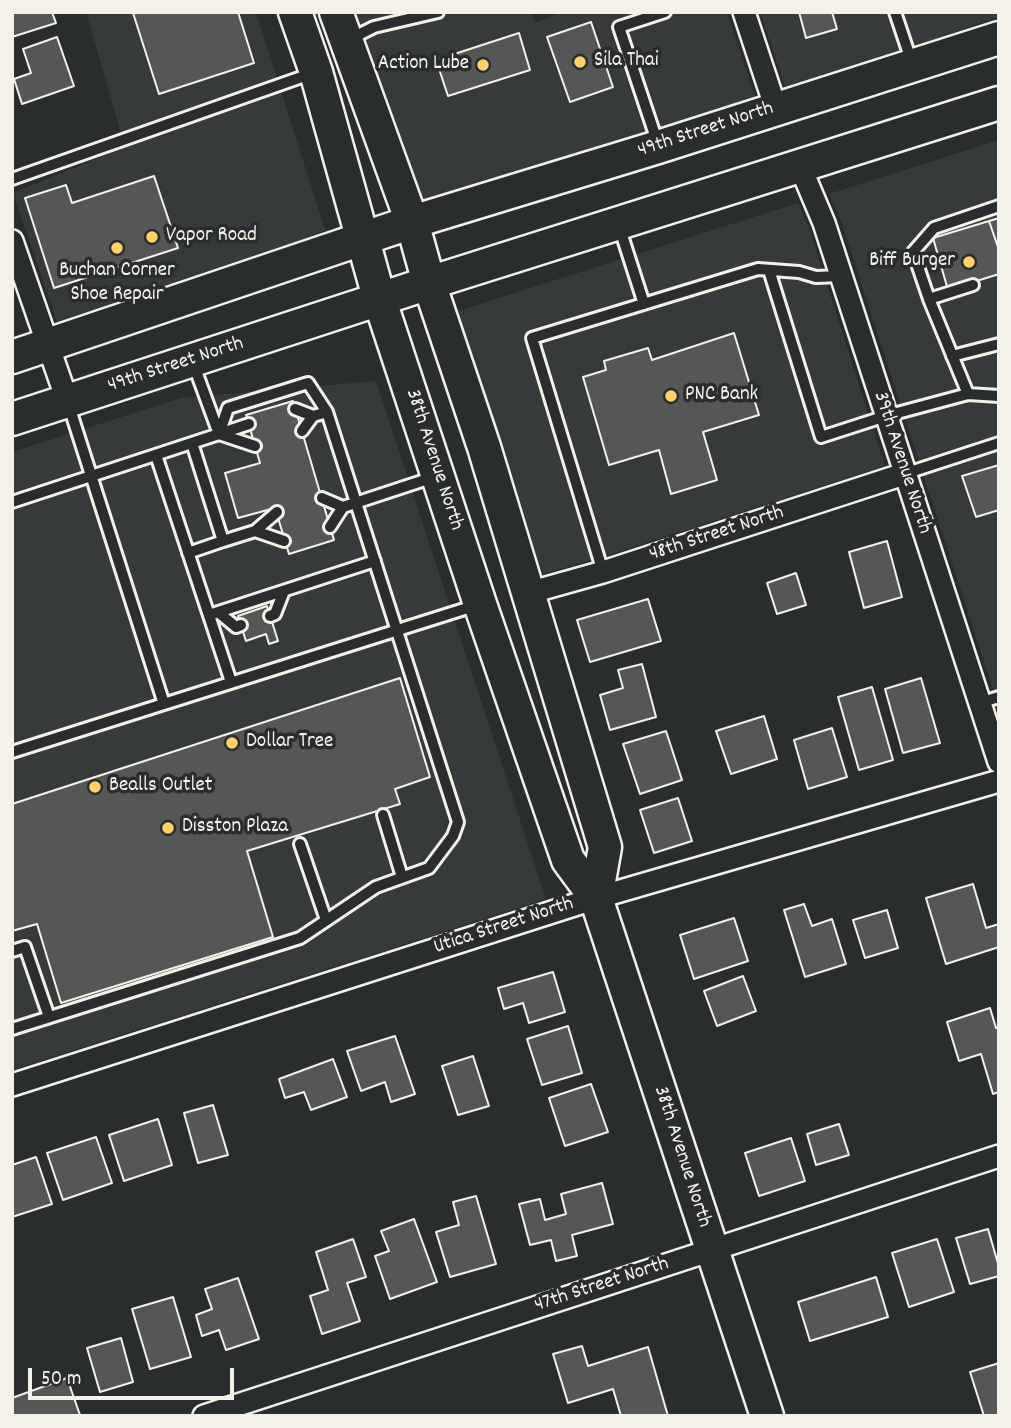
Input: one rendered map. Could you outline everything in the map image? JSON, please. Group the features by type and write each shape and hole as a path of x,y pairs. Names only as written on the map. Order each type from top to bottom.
{"main road":[{"name":"38th Avenue North","path":"295,12 316,72 380,301 480,604 568,860 596,898 767,1416"},
{"name":"38th Avenue North","path":"341,27 412,222 429,283 484,447 605,847 596,898"},
{"name":"49th Street North","path":"363,240 412,222 999,38"},
{"path":"429,283 999,103"},
{"path":"12,357 363,240"},
{"name":"49th Street North","path":"12,419 429,283"}],"street":[{"path":"744,12 776,110"},
{"name":"39th Avenue North","path":"800,166 824,223 904,474 989,700 997,753"},
{"path":"12,241 67,400"},
{"name":"48th Street North","path":"528,593 603,572 904,474"},
{"name":"Utica Street North","path":"12,1084 596,898 999,781"},
{"name":"47th Street North","path":"204,1416 999,1156"}],"lane":[{"path":"341,27 374,27 438,12"},
{"path":"658,147 619,27 665,12"},
{"path":"895,12 912,66"},
{"path":"12,179 316,72"},
{"path":"968,394 929,299 914,252 934,228 999,206"},
{"path":"618,224 643,304"},
{"path":"603,572 532,338 758,269 799,272 816,278 841,276"},
{"path":"769,270 821,437 968,394 999,396"},
{"path":"929,299 973,285"},
{"path":"952,356 999,344"},
{"path":"192,360 219,434"},
{"path":"12,1029 300,938 376,887 429,868 453,836 458,822 327,412 308,383 228,408 219,434"},
{"path":"67,400 164,704"},
{"path":"295,409 313,416 327,412"},
{"path":"302,431 313,416"},
{"path":"12,502 249,424"},
{"path":"219,434 255,446"},
{"path":"192,443 223,541"},
{"path":"904,474 999,443"},
{"path":"156,455 188,553 214,614 231,682"},
{"path":"321,498 343,506 438,476"},
{"path":"330,527 343,506"},
{"path":"188,553 255,531 277,512"},
{"path":"255,531 284,541"},
{"path":"214,614 375,561"},
{"path":"270,616 275,614 284,591"},
{"path":"12,752 480,604"},
{"path":"214,614 236,627 241,625"},
{"path":"383,815 402,877"},
{"path":"300,844 326,920"},
{"path":"12,951 25,947 49,1017"}],"shaded area":[{"path":"86,12 256,12 325,230 265,257 58,325 13,193 125,147"},
{"path":"353,12 532,12 535,23 561,12 727,12 756,100 423,204"},
{"path":"760,12 999,12 999,17 786,90"},
{"path":"999,140 999,708 840,218 829,194"},
{"path":"798,203 809,228 885,466 539,575 458,311"},
{"path":"376,381 546,899 12,1070 12,452 181,398"}],"building":[{"path":"12,12 52,12 56,23 12,37"},
{"path":"238,12 254,63 159,94 133,13"},
{"path":"799,12 832,12 837,29 806,38"},
{"name":"Sila Thai","path":"591,22 613,87 570,102 547,37"},
{"name":"Action Lube","path":"519,33 530,70 448,96 436,60"},
{"path":"57,37 74,86 22,104 14,79 31,73 23,49"},
{"path":"154,176 178,248 54,288 25,198 66,185 72,203"},
{"path":"999,218 999,250 989,221"},
{"name":"Biff Burger","path":"989,221 999,250 999,274 948,290 933,238"},
{"name":"PNC Bank","path":"734,333 759,415 703,432 717,480 671,494 659,450 609,465 583,377 606,370 604,361 648,348 652,360"},
{"path":"293,401 334,540 289,554 275,508 238,518 225,473 260,463 246,415"},
{"path":"999,465 999,510 976,517 962,476"},
{"path":"887,541 902,597 864,608 849,552"},
{"path":"796,573 806,605 777,614 767,583"},
{"path":"648,599 661,641 590,662 577,620"},
{"path":"267,606 278,641 269,644 266,634 246,641 238,616"},
{"path":"642,664 656,717 610,730 600,695 623,688 618,670"},
{"name":"Disston Plaza","path":"400,678 430,777 395,789 400,804 247,851 273,937 61,1003 37,924 12,931 12,804"},
{"path":"921,678 940,743 903,753 885,689"},
{"path":"872,687 893,760 859,770 838,697"},
{"path":"764,716 777,759 731,774 716,731"},
{"path":"832,728 847,777 808,789 794,740"},
{"path":"666,731 682,780 640,794 623,744"},
{"path":"678,798 692,841 654,853 640,810"},
{"path":"973,884 986,928 999,924 999,947 946,964 926,898"},
{"path":"804,904 812,926 832,919 846,964 805,977 784,910"},
{"path":"887,910 898,948 865,958 853,920"},
{"path":"734,918 748,961 694,979 680,935"},
{"path":"553,972 565,1012 529,1023 523,1003 504,1009 498,988"},
{"path":"743,976 756,1011 717,1026 704,991"},
{"path":"990,1008 996,1028 999,1027 999,1092 993,1094 981,1054 959,1061 947,1022"},
{"path":"568,1026 582,1073 542,1085 527,1039"},
{"path":"395,1036 415,1094 391,1102 385,1082 361,1091 347,1051"},
{"path":"473,1056 489,1106 458,1115 442,1066"},
{"path":"333,1059 347,1097 311,1110 304,1092 285,1098 279,1079"},
{"path":"591,1084 608,1132 565,1146 549,1098"},
{"path":"213,1105 228,1155 198,1163 184,1113"},
{"path":"158,1119 172,1165 124,1181 109,1135"},
{"path":"839,1124 849,1155 816,1165 807,1134"},
{"path":"96,1137 112,1183 63,1200 47,1153"},
{"path":"791,1138 805,1181 759,1196 745,1153"},
{"path":"36,1157 52,1204 12,1217 12,1165"},
{"path":"602,1183 613,1224 572,1235 577,1256 556,1261 551,1240 530,1245 519,1204 540,1199 545,1220 566,1214 561,1194"},
{"path":"476,1196 496,1264 450,1277 436,1232 459,1225 453,1202"},
{"path":"414,1219 437,1282 390,1299 375,1256 389,1251 381,1231"},
{"path":"988,1229 999,1276 970,1284 956,1238"},
{"path":"353,1239 366,1277 347,1283 360,1321 322,1334 310,1296 328,1290 316,1252"},
{"path":"937,1239 954,1292 909,1307 892,1253"},
{"path":"876,1277 888,1317 810,1341 798,1302"},
{"path":"238,1278 259,1339 226,1350 219,1330 202,1336 196,1315 212,1309 205,1289"},
{"path":"173,1297 191,1357 150,1369 132,1309"},
{"path":"121,1338 133,1382 100,1392 87,1348"},
{"path":"582,1346 588,1366 648,1347 668,1416 621,1416 613,1389 568,1403 553,1354"},
{"path":"999,1363 999,1416 984,1416 970,1372"},
{"path":"67,1378 80,1415 12,1416 12,1398"}],"place":[{"name":"Sila Thai","path":"580,62"},
{"name":"Action Lube","path":"483,65"},
{"name":"Vapor Road","path":"152,237"},
{"name":"Buchan Corner Shoe Repair","path":"117,248"},
{"name":"Biff Burger","path":"969,262"},
{"name":"PNC Bank","path":"671,396"},
{"name":"Dollar Tree","path":"232,743"},
{"name":"Bealls Outlet","path":"95,787"},
{"name":"Disston Plaza","path":"168,828"}]}
